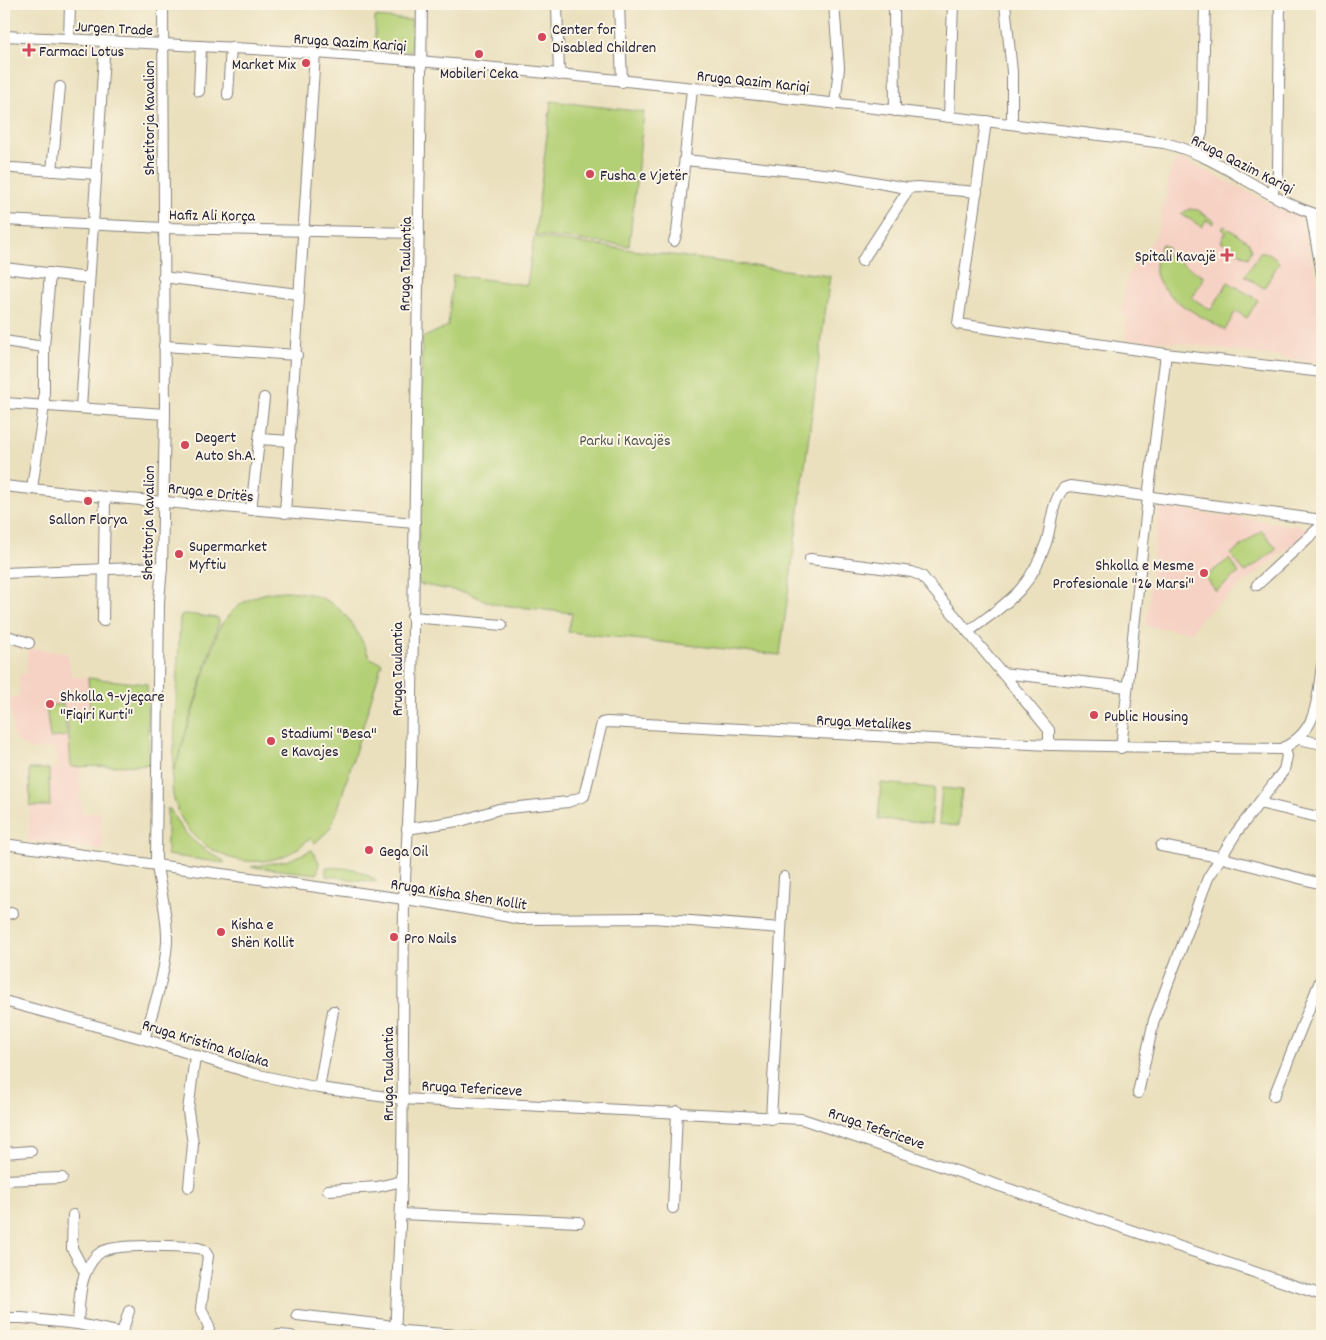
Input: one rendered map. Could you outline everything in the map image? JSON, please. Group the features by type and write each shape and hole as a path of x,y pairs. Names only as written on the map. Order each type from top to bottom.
{"street":[{"path":"69,39 70,4"},
{"name":"Shetitorja Kavalion","path":"144,1039 162,977 167,942 164,897 157,864 159,601 162,567 165,414 163,4"},
{"path":"422,4 422,19"},
{"name":"Rruga Taulantia","path":"395,1332 402,1181 404,899 411,766 422,19 429,4"},
{"path":"557,4 559,75"},
{"path":"619,4 622,82"},
{"path":"834,4 839,68 835,104"},
{"path":"894,4 895,111"},
{"path":"949,117 953,4"},
{"path":"1005,4 1012,72 1012,124"},
{"path":"1195,152 1202,133 1205,4"},
{"path":"1272,194 1278,173 1280,4"},
{"name":"Jurgen Trade","path":"4,36 164,44"},
{"path":"81,408 105,41"},
{"name":"Rruga Qazim Kariqi","path":"164,44 421,61 835,104 1164,143 1195,152 1272,194 1311,213 1322,216"},
{"path":"199,91 202,46"},
{"path":"228,95 231,48"},
{"path":"285,513 297,355 298,294 315,53"},
{"path":"52,171 60,87"},
{"path":"674,241 677,233 692,89"},
{"path":"986,121 978,192 958,324 1166,354 1322,372"},
{"path":"685,160 833,175 907,188 917,187 978,192"},
{"path":"13,168 96,174"},
{"path":"862,261 905,195 907,188"},
{"path":"1311,213 1322,275"},
{"name":"Hafiz Ali Korça","path":"4,220 163,228 419,233"},
{"path":"4,268 90,278"},
{"path":"32,488 44,406 44,347 50,273"},
{"path":"163,277 298,294"},
{"path":"4,341 44,347"},
{"path":"164,346 297,355"},
{"path":"1121,748 1148,497 1166,354"},
{"path":"251,510 264,398"},
{"path":"4,403 165,414"},
{"path":"259,439 291,441"},
{"name":"Rruga e Dritës","path":"4,486 105,498 162,501 415,523"},
{"path":"968,632 1026,586 1046,542 1057,500 1064,488 1070,486 1322,520"},
{"path":"103,621 105,498"},
{"path":"1257,585 1322,525"},
{"path":"810,560 918,574 927,580 1049,730 1049,746"},
{"path":"4,573 162,567"},
{"path":"412,617 502,625"},
{"path":"4,635 29,643"},
{"path":"1322,665 1318,713 1299,739 1322,744"},
{"path":"1002,673 1127,687"},
{"name":"Rruga Metalikes","path":"407,829 464,820 506,808 568,802 584,796 602,724 608,722 1049,746 1121,748 1267,750 1284,747 1299,739"},
{"path":"1138,1093 1154,1020 1208,878 1219,857 1284,770 1287,756 1284,747"},
{"path":"1259,803 1322,818"},
{"name":"Rruga Kisha Shen Kollit","path":"4,844 404,899 520,919 653,918 781,928"},
{"path":"1161,846 1219,857 1322,884"},
{"path":"772,1119 784,877"},
{"path":"1274,1096 1322,976"},
{"name":"Rruga Kristina Koliaka","path":"4,1001 144,1039 254,1074 319,1088 402,1099"},
{"path":"319,1088 333,1011"},
{"path":"189,1187 193,1144 188,1111 195,1056"},
{"name":"Rruga Tefericeve","path":"402,1099 677,1111 772,1119 786,1117 818,1123 1322,1295"},
{"path":"673,1208 677,1111"},
{"path":"4,1153 31,1151"},
{"path":"4,1180 62,1178"},
{"path":"328,1190 378,1187 402,1181"},
{"path":"401,1214 578,1222"},
{"path":"73,1215 72,1248 85,1273"},
{"path":"78,1324 85,1273 101,1252 110,1249 175,1246 204,1250 208,1256 201,1308 209,1328 207,1336"},
{"path":"4,1318 78,1324 122,1333 129,1311"},
{"path":"297,1315 386,1325 395,1332 472,1336"},
{"path":"278,1335 291,1336"}],"shaded area":[{"name":"Spitali Kavajë","path":"1182,159 1300,218 1322,295 1322,363 1156,340 1156,342 1125,339 1126,317 1121,313 1127,276 1157,234 1172,166"},
{"name":"Shkolla e Mesme Profesionale \"26 Marsi\"","path":"1159,507 1314,528 1200,618 1192,632 1146,626"},
{"path":"28,648 67,653 72,677 88,678 90,712 67,713 71,767 80,767 81,813 101,812 102,850 28,841 30,816 27,769 57,768 55,748 31,750 14,739 9,697 19,697 19,675 26,674"}],"green space":[{"path":"375,17 412,20 411,51 375,49"},
{"name":"Fusha e Vjetër","path":"551,101 644,112 629,246 535,235"},
{"path":"1189,209 1198,210 1215,222 1213,224 1206,220 1202,227 1181,214"},
{"path":"1224,226 1248,241 1252,249 1248,258 1221,241 1226,232 1222,229"},
{"name":"Parku i Kavajës","path":"534,237 830,276 780,655 568,632 572,613 493,604 468,593 418,584 422,338 448,326 453,275 527,285"},
{"path":"1162,244 1168,248 1165,253 1204,277 1192,298 1211,310 1228,282 1258,300 1247,318 1236,311 1225,330 1198,315 1172,297 1162,286 1156,274 1156,260"},
{"path":"1260,252 1271,255 1279,263 1264,288 1245,276"},
{"path":"1262,530 1277,549 1245,573 1231,554"},
{"path":"1229,559 1239,573 1216,591 1205,577"},
{"name":"Stadiumi \"Besa\" e Kavajes","path":"286,591 303,593 330,602 349,619 370,658 382,663 337,812 329,830 315,843 310,838 291,853 269,860 247,861 226,856 206,846 190,831 178,811 172,788 180,618 183,614 187,614 218,618 219,622 174,771 219,628 232,611 248,600 256,596"},
{"path":"88,678 147,684 149,765 71,767 67,713 90,711"},
{"path":"63,704 67,736 50,738 46,706"},
{"path":"29,769 49,769 50,806 30,806"},
{"path":"881,783 934,788 931,824 878,819"},
{"path":"942,788 962,790 958,826 939,824"},
{"path":"167,809 170,809 175,819 192,840 224,861 224,863 167,855"},
{"path":"312,850 319,862 317,874 251,867 289,860"},
{"path":"326,867 354,869 375,879 376,882 326,876"}],"place":[{"name":"Center for Disabled Children","path":"542,37"},
{"name":"Farmaci Lotus","path":"29,50"},
{"name":"Mobileri Ceka","path":"479,54"},
{"name":"Market Mix","path":"306,63"},
{"name":"Fusha e Vjetër","path":"590,174"},
{"name":"Spitali Kavajë","path":"1227,255"},
{"name":"Degert Auto Sh.A.","path":"185,445"},
{"name":"Sallon Florya","path":"88,501"},
{"name":"Supermarket Myftiu","path":"179,554"},
{"name":"Shkolla e Mesme Profesionale \"26 Marsi\"","path":"1204,573"},
{"name":"Shkolla 9-vjeçare \"Fiqiri Kurti\"","path":"50,704"},
{"name":"Public Housing","path":"1094,715"},
{"name":"Stadiumi \"Besa\" e Kavajes","path":"271,741"},
{"name":"Gega Oil","path":"369,850"},
{"name":"Kisha e Shën Kollit","path":"221,932"},
{"name":"Pro Nails","path":"394,937"}]}
